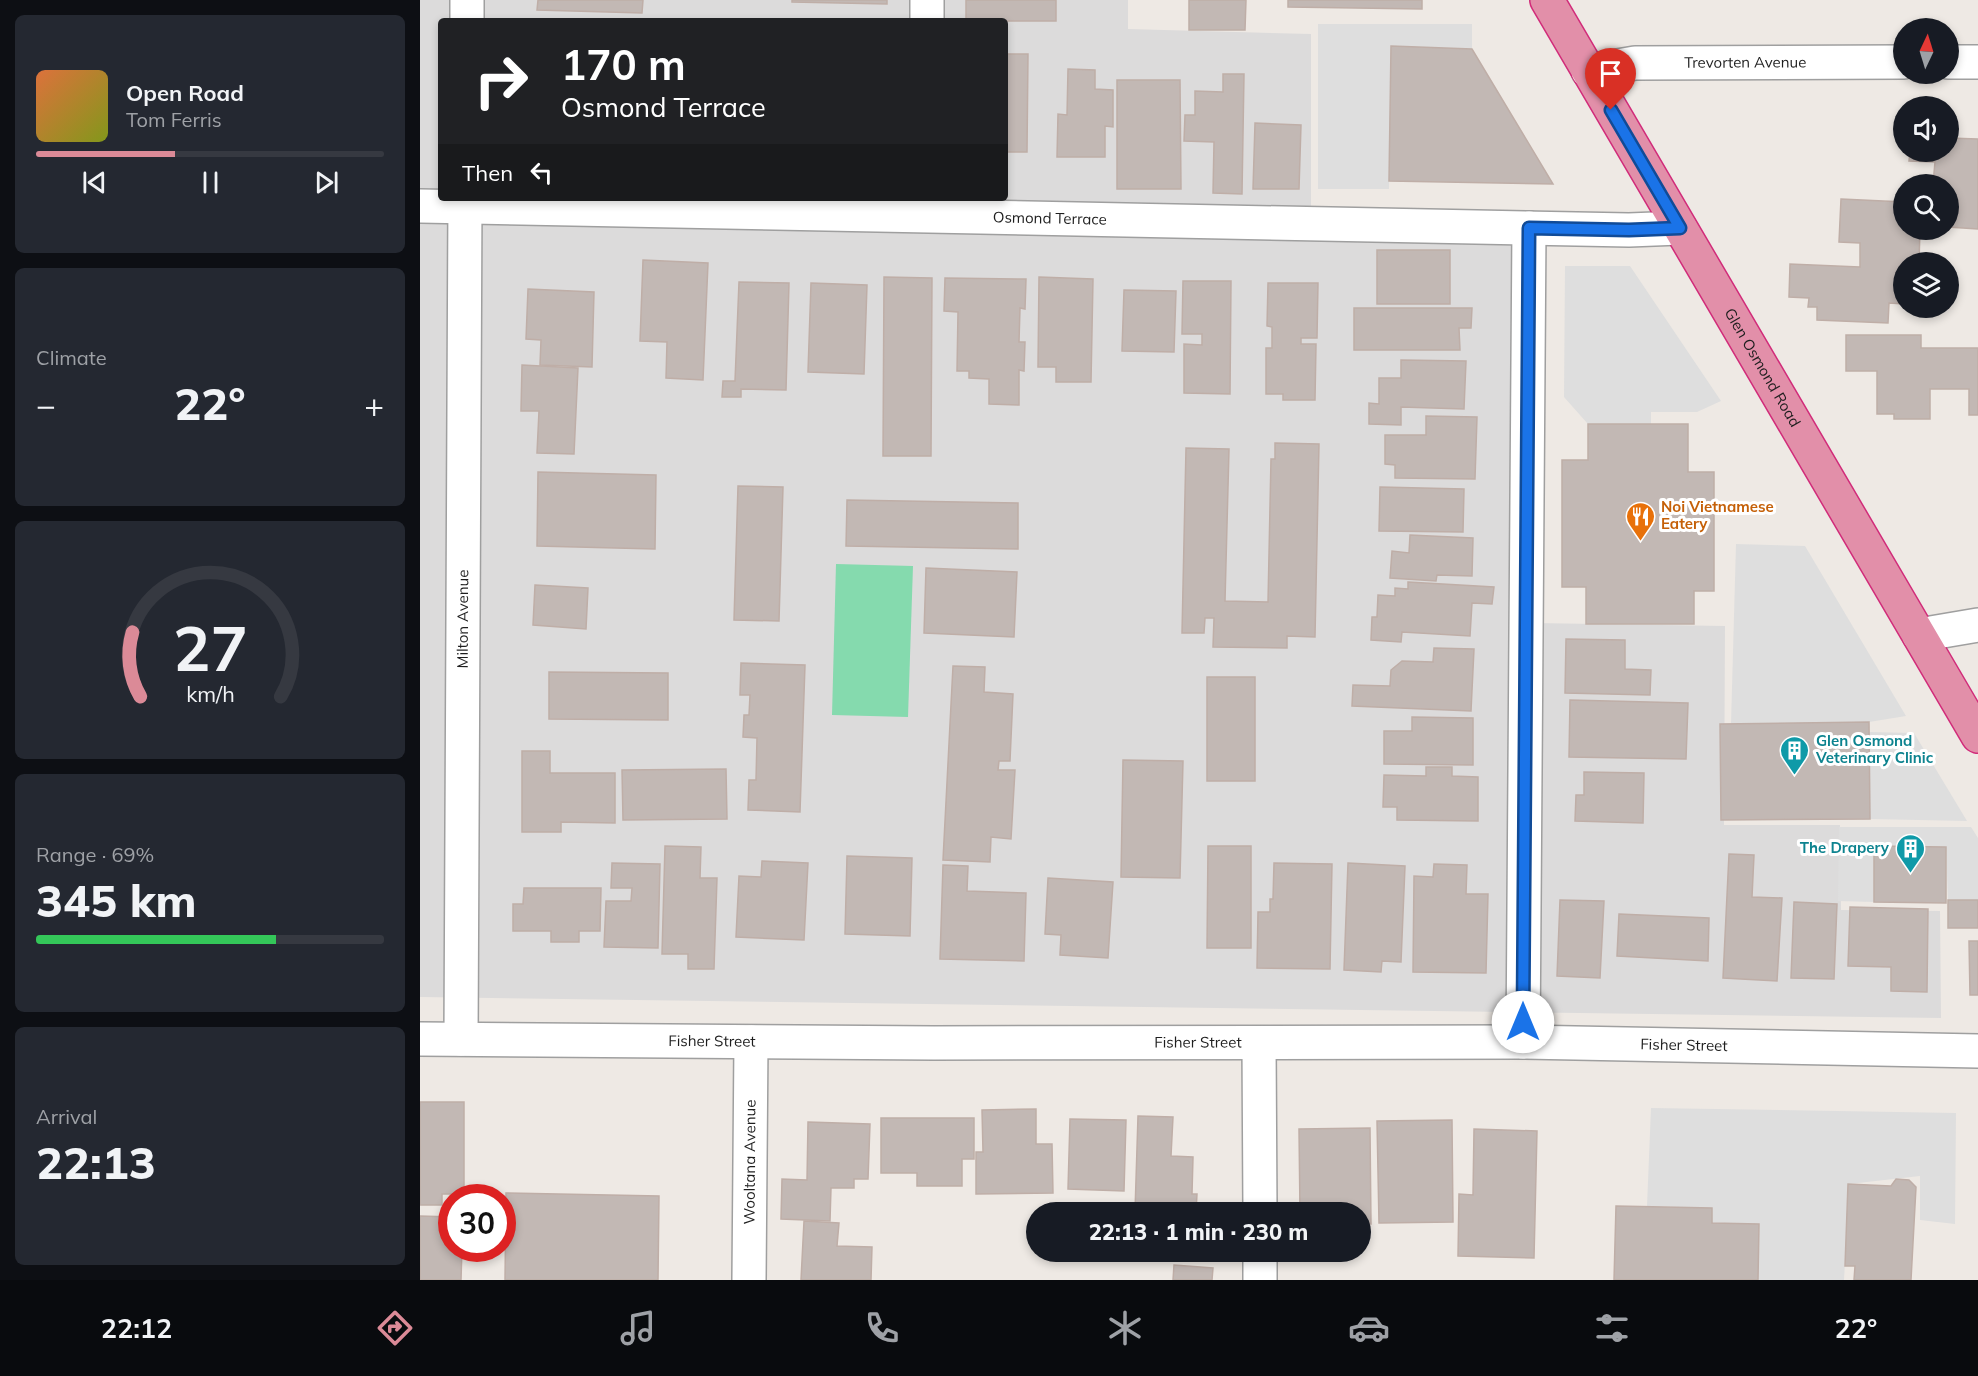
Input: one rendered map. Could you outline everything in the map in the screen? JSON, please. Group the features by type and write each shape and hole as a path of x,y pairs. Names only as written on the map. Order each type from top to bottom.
{"highway":[{"name":"Glen Osmond Road","path":"1547,0 1978,736"}],"street":[{"path":"467,0 467,18"},
{"path":"927,0 927,18"},
{"name":"Trevorten Avenue","path":"1588,71 1635,63 1893,62"},
{"path":"1959,62 1978,62"},
{"name":"Osmond Terrace","path":"420,206 465,203 923,207 1529,228 1629,230 1680,228"},
{"name":"Milton Avenue","path":"461,1039 465,203"},
{"path":"1523,1042 1529,228"},
{"path":"1918,635 1978,625"},
{"name":"Fisher Street","path":"420,1039 751,1042 1523,1042 1978,1051"},
{"name":"Wooltana Avenue","path":"749,1280 751,1042"},
{"path":"1259,1043 1260,1202"},
{"path":"1260,1262 1260,1280"}],"shaded area":[{"path":"420,0 1128,0 1128,29 1311,34 1311,210 1533,211 1533,623 1725,626 1724,825 1840,825 1841,910 1940,911 1941,1018 420,997"},
{"path":"1318,24 1472,24 1472,49 1391,46 1389,189 1318,189"},
{"path":"1565,266 1630,266 1721,401 1697,412 1651,412 1651,424 1588,424 1564,397"},
{"path":"1736,544 1805,546 1906,716 1869,722 1731,724"},
{"path":"1869,732 1914,733 1967,821 1870,819"},
{"path":"1839,827 1971,827 1978,838 1978,900 1948,900 1946,847 1875,846 1874,902 1838,901"},
{"path":"1651,1108 1956,1113 1955,1224 1920,1220 1920,1176 1849,1184 1844,1280 1758,1280 1712,1223 1711,1208 1647,1206"}],"green space":[{"path":"836,564 913,566 908,717 832,715"}],"building":[{"path":"538,0 643,0 642,13 537,10"},
{"path":"792,0 887,0 887,4 792,2"},
{"path":"966,0 1056,0 1056,21 966,18"},
{"path":"1189,0 1246,0 1245,30 1189,30"},
{"path":"1288,0 1422,0 1422,9 1288,7"},
{"path":"1391,46 1472,49 1553,184 1389,181"},
{"path":"1008,54 1028,54 1027,152 1008,152"},
{"path":"1068,69 1095,70 1095,89 1113,90 1113,127 1105,126 1105,157 1057,157 1058,114 1067,115"},
{"path":"1223,74 1244,74 1242,194 1213,193 1214,142 1184,141 1185,115 1195,115 1195,91 1223,92"},
{"path":"1117,80 1180,80 1181,189 1117,189"},
{"path":"1255,123 1301,125 1299,189 1253,189"},
{"path":"1959,138 1978,139 1978,229 1959,228 1959,174 1934,174 1935,162 1959,162"},
{"path":"1841,199 1893,201 1893,240 1920,240 1919,252 1893,252 1893,303 1889,303 1888,323 1817,320 1817,307 1808,307 1809,298 1789,297 1790,264 1860,267 1860,243 1839,242"},
{"path":"1377,250 1450,250 1450,304 1377,304"},
{"path":"643,260 708,263 703,380 666,378 667,342 640,341"},
{"path":"884,277 932,278 931,456 883,456"},
{"path":"1039,277 1093,279 1091,382 1056,382 1056,367 1038,367"},
{"path":"945,278 1026,279 1025,309 1020,308 1019,342 1025,342 1024,371 1019,370 1019,405 989,404 989,379 969,378 969,371 957,371 958,312 944,311"},
{"path":"1183,281 1231,281 1230,394 1184,393 1184,344 1202,345 1202,334 1182,334"},
{"path":"739,282 789,283 786,390 741,389 741,397 722,397 723,381 735,381"},
{"path":"811,283 867,285 864,374 808,372"},
{"path":"1268,283 1318,283 1317,338 1301,338 1301,344 1316,344 1315,400 1283,400 1283,394 1266,394 1266,348 1272,348 1272,327 1267,326"},
{"path":"528,289 594,292 592,367 540,365 541,340 526,339"},
{"path":"1124,290 1176,291 1174,352 1122,351"},
{"path":"1354,308 1472,308 1471,328 1459,328 1460,350 1354,350"},
{"path":"1846,335 1921,335 1921,348 1978,348 1978,415 1969,415 1969,389 1930,389 1930,419 1894,419 1894,414 1877,414 1877,371 1846,371"},
{"path":"1401,360 1466,361 1464,409 1401,407 1401,425 1369,424 1369,403 1379,404 1379,378 1401,378"},
{"path":"522,365 578,368 574,454 537,453 539,411 521,411"},
{"path":"1426,416 1477,417 1475,479 1395,478 1395,465 1385,464 1385,435 1426,435"},
{"path":"1588,424 1688,424 1688,472 1714,472 1714,591 1694,591 1694,624 1586,624 1586,587 1562,587 1562,460 1588,460"},
{"path":"1275,443 1319,444 1315,637 1287,636 1287,648 1213,647 1214,618 1205,618 1204,633 1182,633 1186,448 1229,449 1225,601 1268,602 1271,459 1275,459"},
{"path":"538,472 656,475 655,549 537,546"},
{"path":"738,486 783,487 779,621 734,620"},
{"path":"1380,487 1464,489 1463,532 1379,531"},
{"path":"847,500 1018,503 1018,549 846,546"},
{"path":"1410,535 1473,538 1472,576 1437,575 1436,581 1390,578 1392,551 1409,553"},
{"path":"926,568 1017,572 1014,637 924,633"},
{"path":"1408,582 1494,587 1492,604 1472,603 1470,636 1402,632 1401,642 1371,640 1372,617 1377,617 1378,595 1395,596 1395,588 1408,589"},
{"path":"535,585 588,588 586,629 533,625"},
{"path":"1566,639 1625,640 1625,669 1651,670 1650,695 1565,693"},
{"path":"1434,648 1474,649 1471,711 1352,706 1353,685 1390,686 1391,670 1402,661 1433,662"},
{"path":"741,663 805,665 800,812 748,810 749,780 756,780 757,738 743,737 744,715 749,715 750,695 740,695"},
{"path":"953,666 985,667 984,692 1013,694 1010,761 999,761 998,770 1015,770 1011,839 991,837 990,862 943,860"},
{"path":"549,672 668,673 668,720 549,719"},
{"path":"1207,677 1255,677 1255,781 1207,781"},
{"path":"1570,700 1688,703 1686,759 1569,757"},
{"path":"1412,717 1473,718 1473,765 1384,764 1384,731 1412,731"},
{"name":"Glen Osmond Veterinary Clinic","path":"1869,722 1870,819 1721,820 1720,724"},
{"path":"522,751 550,751 550,773 615,773 615,823 561,822 561,832 522,832"},
{"path":"1123,760 1183,761 1180,878 1121,877"},
{"path":"1426,767 1452,767 1452,776 1478,777 1478,821 1397,820 1397,807 1383,807 1384,775 1426,776"},
{"path":"726,769 727,819 623,820 622,770"},
{"path":"1584,772 1644,773 1643,823 1575,821 1576,795 1584,795"},
{"path":"665,846 701,847 700,878 717,878 714,969 688,969 688,954 662,954"},
{"path":"1208,846 1251,846 1251,948 1207,948"},
{"name":"The Drapery","path":"1874,846 1946,847 1946,903 1874,902"},
{"path":"1729,854 1754,855 1752,897 1782,898 1777,981 1723,978"},
{"path":"847,856 912,858 910,936 845,934"},
{"path":"762,861 808,863 804,940 736,937 739,876 761,877"},
{"path":"612,863 660,864 658,948 604,947 606,901 631,901 632,888 611,888"},
{"path":"1274,863 1332,864 1330,969 1257,968 1258,912 1270,912 1270,899 1273,899"},
{"path":"1348,863 1405,866 1401,962 1382,961 1381,972 1344,970"},
{"path":"1434,864 1467,865 1466,894 1488,894 1486,973 1413,972 1414,876 1433,877"},
{"path":"943,865 968,866 967,891 1026,893 1024,961 940,959"},
{"path":"1048,878 1113,882 1108,958 1060,955 1061,935 1045,934"},
{"path":"524,888 601,888 600,931 579,931 579,942 551,942 551,931 513,931 513,904 523,904"},
{"path":"1560,900 1604,901 1600,978 1557,976"},
{"path":"1948,900 1978,900 1978,928 1948,928"},
{"path":"1794,902 1837,904 1834,979 1791,978"},
{"path":"1850,907 1928,909 1927,992 1891,991 1891,967 1848,966"},
{"path":"1619,914 1709,918 1708,961 1617,956"},
{"path":"1969,941 1978,941 1978,995 1970,995"},
{"path":"420,1102 464,1102 464,1184 438,1184 438,1205 420,1205"},
{"path":"1036,1109 1036,1144 1052,1144 1053,1193 976,1194 976,1152 983,1152 982,1110"},
{"path":"1138,1116 1173,1117 1171,1156 1193,1157 1192,1194 1197,1194 1197,1202 1135,1202"},
{"path":"881,1118 974,1118 974,1159 962,1159 962,1186 917,1186 917,1173 881,1173"},
{"path":"1070,1119 1126,1120 1124,1191 1068,1189"},
{"path":"1452,1120 1453,1222 1379,1223 1377,1121"},
{"path":"808,1122 870,1124 868,1179 854,1179 854,1188 831,1188 830,1221 781,1219 782,1179 807,1180"},
{"path":"1370,1128 1371,1202 1300,1202 1299,1129"},
{"path":"1474,1129 1537,1131 1534,1258 1458,1256 1459,1194 1473,1195"},
{"path":"1896,1179 1909,1180 1916,1187 1911,1280 1854,1280 1855,1266 1845,1266 1848,1184 1891,1186"},
{"path":"516,1193 659,1196 658,1280 505,1280 505,1262 516,1262"},
{"path":"1616,1206 1712,1208 1712,1223 1759,1224 1758,1280 1614,1280"},
{"path":"420,1216 438,1217 438,1262 462,1262 461,1280 420,1280"},
{"path":"804,1221 839,1223 837,1246 872,1247 871,1280 801,1280"},
{"path":"1174,1265 1213,1268 1212,1280 1173,1280"}],"place":[{"name":"Noi Vietnamese Eatery","path":"1640,542"},
{"name":"Glen Osmond Veterinary Clinic","path":"1795,776"},
{"name":"The Drapery","path":"1910,874"}],"route":[{"path":"1523,1022 1529,228 1629,230 1680,228 1611,110"}]}
